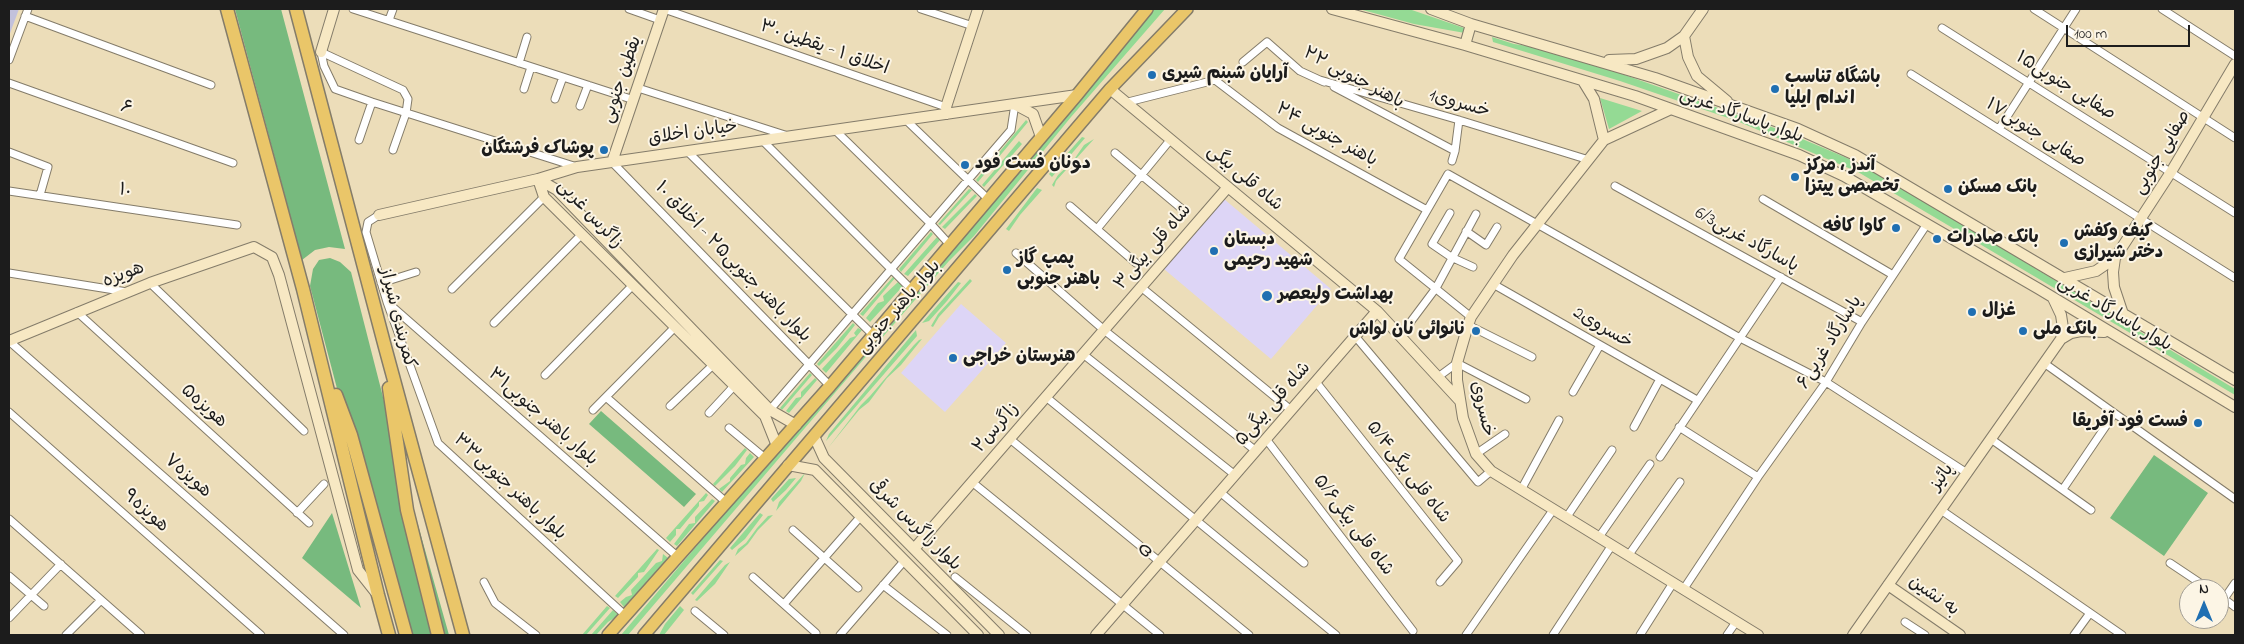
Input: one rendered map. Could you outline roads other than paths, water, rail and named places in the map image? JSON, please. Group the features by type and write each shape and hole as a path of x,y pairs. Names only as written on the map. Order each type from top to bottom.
{"highway":[{"path":"227,9 317,344 389,635"},
{"name":"کمربندی شیراز","path":"296,9 463,635"},
{"path":"317,344 351,435 406,635"},
{"path":"385,347 394,427 407,510 438,635"}],"main road":[{"path":"1132,27 1138,9"},
{"name":"بلوار باهنر جنوبی","path":"608,635 830,386 1077,95 1147,9"},
{"name":"بلوار باهنر جنوبی","path":"644,635 1110,89 1183,11"},
{"path":"616,635 692,541"},
{"path":"635,635 680,583 710,556"}],"street":[{"path":"9,60 28,9"},
{"path":"334,9 321,52 324,66 335,89 577,167"},
{"path":"353,9 634,100"},
{"path":"389,20 393,9"},
{"path":"629,9 660,20"},
{"name":"یقطین جنوبی","path":"612,162 664,9"},
{"name":"اخلاق ۱ - یقطین ۳۰","path":"664,9 946,111"},
{"path":"921,9 973,26"},
{"path":"946,111 978,9"},
{"name":"بلوار پاسارگاد غربی","path":"1332,9 1465,45 1583,81 1671,109 1799,155 1844,176 2052,297 2235,407"},
{"name":"بلوار پاسارگاد غربی","path":"1431,9 1471,24 1597,60 1731,105 1798,129 1855,155 2235,379"},
{"path":"1597,60 1636,59 1667,48 1684,36 1703,9"},
{"path":"2034,9 2235,138"},
{"path":"1999,129 2076,9"},
{"path":"2162,9 2235,56"},
{"path":"25,16 211,85"},
{"path":"1465,45 1471,24"},
{"name":"صفایی جنوبی۱۵","path":"1942,28 2235,214"},
{"path":"518,63 527,36"},
{"path":"1684,36 1688,57 1697,76 1731,105"},
{"name":"۲۲ باهنر جنوبی","path":"1243,62 1267,42 1300,71 1455,151"},
{"path":"321,52 403,90 408,99 406,113 393,150"},
{"name":"صفایی جنوبی","path":"2115,258 2142,219 2235,64"},
{"path":"524,89 532,67"},
{"name":"صفایی جنوبی۱۷","path":"1911,74 2235,278"},
{"path":"555,99 563,77"},
{"name":"۲۴ باهنر جنوبی","path":"1128,102 1216,80 1278,128 1427,210"},
{"name":"خسروى1","path":"1320,80 1589,160"},
{"path":"1583,81 1594,99 1604,140 1671,109"},
{"name":"۶","path":"9,84 232,163"},
{"path":"580,106 588,85"},
{"path":"638,88 790,137"},
{"name":"شاه قلی بیگی","path":"1110,89 1128,102 1377,311 1460,402"},
{"name":"خیابان اخلاق","path":"379,215 538,179 577,167 906,120 946,111 1016,104 1077,95"},
{"path":"359,140 372,102"},
{"path":"767,413 1012,130 1016,104 1033,114 1041,137"},
{"path":"906,120 988,199"},
{"path":"1452,162 1459,120"},
{"path":"835,130 950,245"},
{"path":"1097,229 1171,139"},
{"name":"خسروى","path":"1604,140 1537,224 1493,284 1470,321 1457,363 1460,402 1468,437 1476,454 1491,471 1758,635"},
{"path":"763,141 912,290"},
{"path":"687,151 873,335"},
{"path":"9,152 48,167 40,195"},
{"path":"1115,153 1182,209"},
{"name":"بلوار باهنر جنوبی۲۵ - اخلاق ۱۰","path":"612,162 830,386"},
{"path":"1532,357 1470,321 1436,288 1399,259 1448,174 1740,338 1826,382 1967,473"},
{"name":"زاگرس غربی","path":"538,179 544,197 734,386 767,413 796,425"},
{"name":"زاگرس غربی","path":"538,179 557,190 767,413 777,446"},
{"name":"پاسارگاد غربی6/3","path":"1615,186 1862,322"},
{"name":"شاه قلی بیگی۳","path":"1104,330 1228,187"},
{"name":"۱۰","path":"9,191 237,225"},
{"path":"452,289 544,197"},
{"path":"1763,199 1893,275"},
{"path":"1070,206 1136,262"},
{"path":"1450,213 1432,244 1451,257 1473,267"},
{"path":"1400,336 1436,288 1451,257 1476,214"},
{"name":"بلوار باهنر جنوبی۳۳","path":"379,215 368,222 366,232 387,302 438,443 626,616"},
{"name":"پاسارگاد غربی۶","path":"1683,590 1758,477 1826,382 1862,322 1927,224"},
{"path":"1466,232 1486,245 1497,228"},
{"path":"494,323 582,234"},
{"name":"هویزه","path":"9,341 150,283 254,247 272,257 279,275 358,570 378,595"},
{"path":"1016,253 1104,330 1256,451"},
{"path":"2065,278 2096,271 2115,258"},
{"path":"2115,258 2113,272 2114,287 2123,314"},
{"path":"381,283 416,272"},
{"path":"9,273 127,292"},
{"path":"1660,457 1781,277"},
{"path":"150,283 304,431"},
{"name":"خسروى2","path":"1493,284 1697,400"},
{"path":"545,375 633,285"},
{"path":"1141,287 1291,410"},
{"path":"2052,297 2061,315 2063,328 2061,339"},
{"name":"بلوار باهنر جنوبی۳۱","path":"387,302 678,557"},
{"name":"شاه قلی بیگی۵","path":"1196,520 1377,311"},
{"name":"هویزه۵","path":"77,312 309,524"},
{"path":"594,410 675,327"},
{"name":"زاگرس۲","path":"914,549 1104,330"},
{"path":"2061,339 2071,333 2082,331 2110,333"},
{"path":"1355,336 1478,482 1491,471"},
{"name":"پائیز","path":"1853,635 2061,339"},
{"name":"هویزه۷","path":"9,341 344,635"},
{"path":"1573,392 1600,345"},
{"path":"1083,354 1235,475"},
{"path":"1438,378 1457,363 1526,399"},
{"path":"2044,363 2235,498"},
{"path":"670,406 713,365"},
{"path":"1634,427 1660,379"},
{"name":"شاه قلی بیگی۵/۴","path":"1316,382 1458,561 1440,582"},
{"path":"708,413 734,386"},
{"path":"1046,397 1336,635"},
{"path":"606,398 726,502"},
{"name":"هویزه۹","path":"9,412 261,635"},
{"path":"2063,489 2114,414"},
{"path":"1521,490 1559,420"},
{"path":"1679,427 1758,477"},
{"path":"729,428 766,459"},
{"path":"1476,454 1505,434"},
{"name":"بلوار زاگرس شرقی","path":"814,436 824,458 999,635"},
{"path":"1010,439 1249,635"},
{"name":"شاه قلی بیگی۵/۶","path":"1266,439 1413,631"},
{"path":"1991,439 2091,510"},
{"path":"1566,518 1612,450"},
{"path":"788,465 815,470 817,460 824,458"},
{"path":"1599,538 1650,464"},
{"name":"بلوار زاگرس شرقی","path":"815,470 976,633"},
{"path":"972,482 1160,635"},
{"path":"1628,556 1680,482"},
{"path":"297,513 324,484"},
{"path":"1220,492 1304,563"},
{"path":"1466,635 1553,510"},
{"path":"1941,510 2122,635"},
{"path":"784,604 861,516"},
{"path":"9,519 137,634"},
{"name":"۵","path":"1096,635 1196,520"},
{"path":"793,530 858,588"},
{"path":"1553,635 1612,545"},
{"path":"842,635 905,560"},
{"path":"2170,563 2195,579"},
{"path":"9,618 60,564"},
{"path":"9,576 44,606"},
{"path":"753,577 816,633"},
{"path":"956,577 1028,635"},
{"path":"484,582 495,603 536,635"},
{"path":"1640,635 1673,583"},
{"path":"883,585 947,635"},
{"name":"به نشین","path":"1888,585 1960,635"},
{"path":"66,635 101,600"},
{"path":"695,611 724,635"},
{"path":"2074,635 2090,613"},
{"path":"976,633 985,621"},
{"path":"1727,635 1736,622"},
{"path":"1905,622 1925,635"}],"place":[{"name":"آرایان شبنم شیری","path":"1152,75"},
{"name":"باشگاه تناسب اندام ایلیا","path":"1775,89"},
{"name":"پوشاک فرشتگان","path":"604,150"},
{"name":"دونان فست فود","path":"965,165"},
{"name":"آندز ، مرکز تخصصی پیتزا","path":"1795,177"},
{"name":"بانک مسکن","path":"1948,189"},
{"name":"کاوا کافه","path":"1896,228"},
{"name":"بانک صادرات","path":"1937,239"},
{"name":"کیف وکفش دختر شیرازی","path":"2064,243"},
{"name":"دبستان شهید رحیمی","path":"1214,251"},
{"name":"پمپ گاز باهنر جنوبی","path":"1007,270"},
{"name":"بهداشت ولیعصر","path":"1267,296"},
{"name":"غزال","path":"1972,312"},
{"name":"نانوائی نان لواش","path":"1476,331"},
{"name":"بانک ملی","path":"2023,331"},
{"name":"هنرستان خراجی","path":"953,358"},
{"name":"فست فود آفریقا","path":"2198,423"}]}
